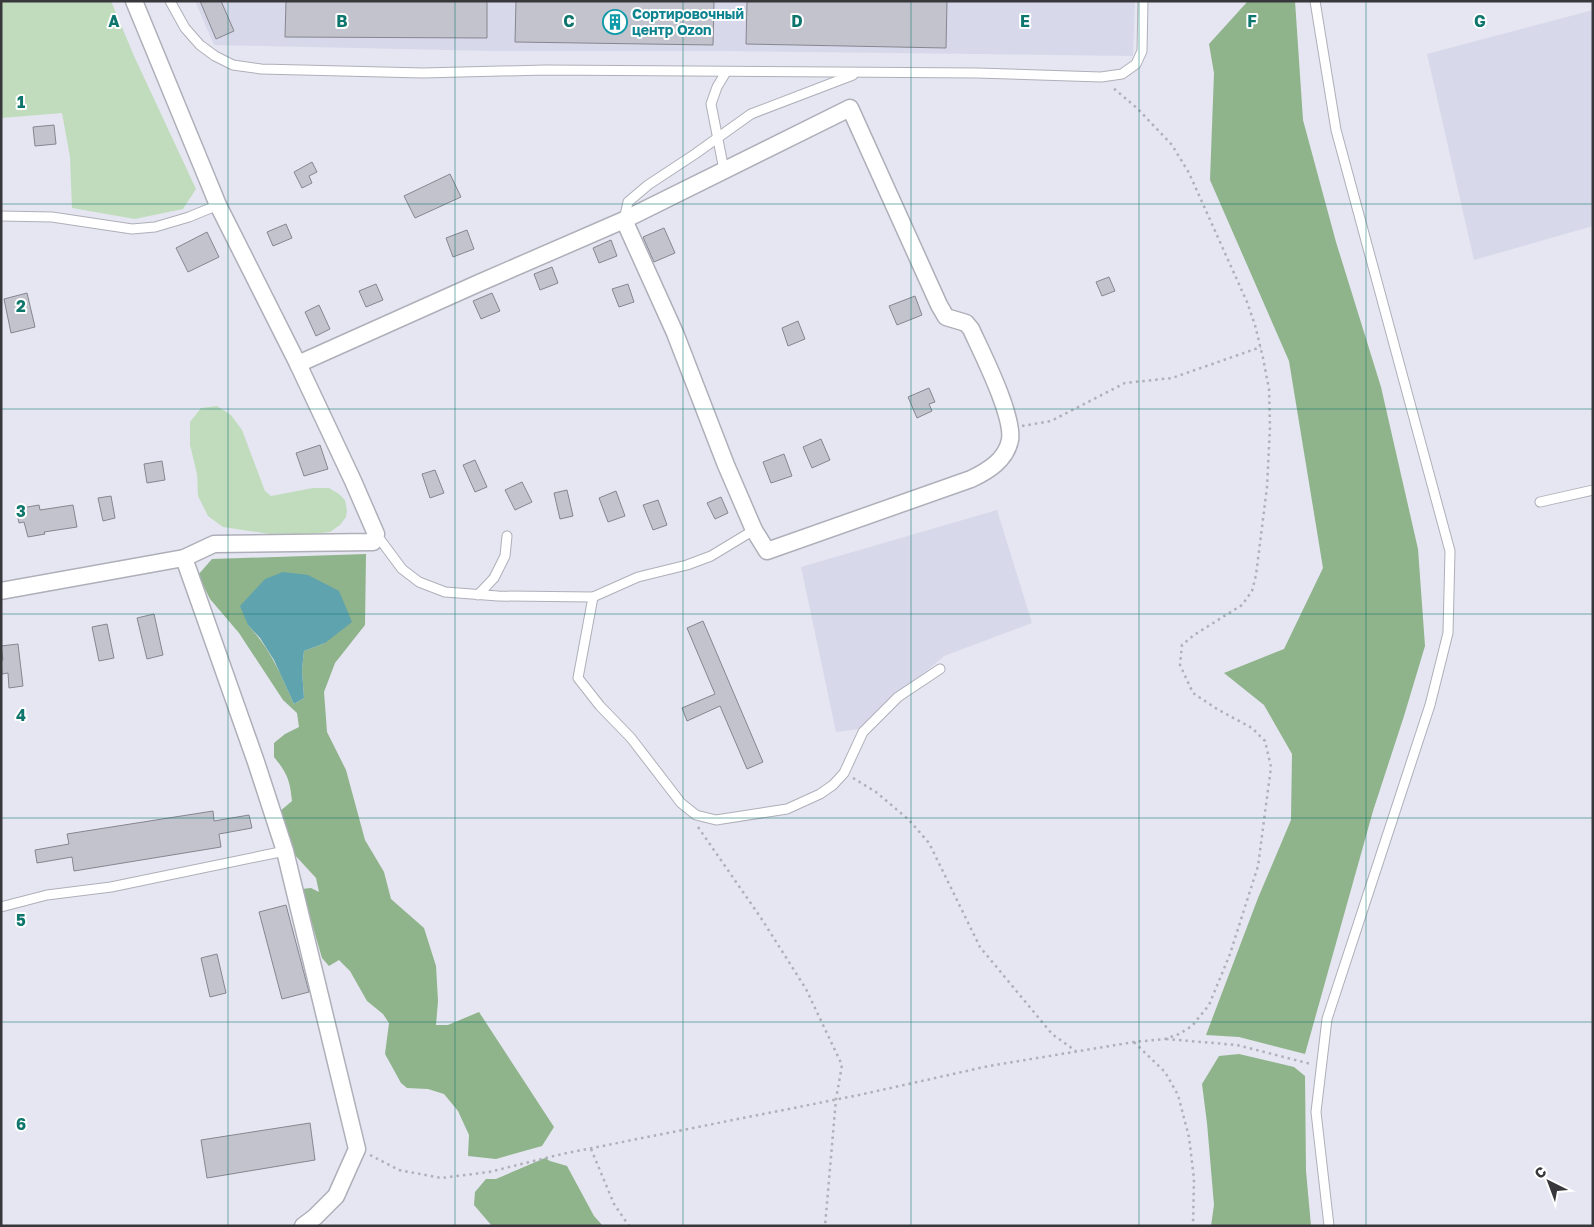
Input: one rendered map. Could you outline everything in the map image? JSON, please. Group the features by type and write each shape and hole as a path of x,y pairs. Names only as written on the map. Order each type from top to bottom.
{"street":[{"path":"1,591 184,558 214,544 373,542 376,534 354,481 298,364 218,205 134,1"},
{"path":"298,364 624,220 850,108 939,305 946,317 966,323 971,329 994,380 1010,427 1010,441 1001,459 987,472 971,479 767,551 754,530 726,465 675,333 624,220"},
{"path":"184,558 256,762 285,851 357,1149 336,1196 303,1226"}],"lane":[{"path":"170,1 185,28 200,45 215,56 233,65 262,69 423,73 545,70 977,73 1101,78 1122,74 1136,64 1142,51 1143,1"},
{"path":"1315,1 1336,130 1450,551 1448,633 1430,705 1327,1019 1316,1112 1329,1226"},
{"path":"724,170 711,104 717,87 726,72"},
{"path":"624,220 628,202 648,185 751,114 863,72"},
{"path":"1,216 52,217 132,229 155,227 189,217 218,205"},
{"path":"1540,502 1593,490"},
{"path":"376,534 402,569 419,582 445,592 478,595 594,597 638,577 687,565 711,556 754,530"},
{"path":"478,595 494,578 505,556 507,536"},
{"path":"594,597 578,678 600,706 632,738 681,803 696,815 716,820 787,809 820,794 833,785 844,773 863,732 898,697 940,669"},
{"path":"1,907 47,895 111,887 285,851"}],"path":[{"path":"1101,78 1138,109 1172,145 1189,173 1247,302 1261,347 1269,390 1270,426 1267,487 1256,575 1252,591 1242,605 1194,635 1182,645 1180,665 1194,693 1217,709 1252,728 1265,741 1271,767 1258,866 1230,954 1208,1005 1192,1026 1179,1034 1165,1039"},
{"path":"1010,427 1051,420 1125,382 1172,378 1261,347"},
{"path":"844,773 876,792 909,820 929,843 980,947 1052,1034 1078,1052"},
{"path":"697,826 761,918 806,988 842,1065 836,1099 825,1226"},
{"path":"357,1149 400,1170 441,1178 489,1172 989,1066 1134,1042 1165,1039 1238,1045 1321,1066"},
{"path":"1134,1042 1165,1072 1178,1095 1188,1137 1194,1179 1193,1226"},
{"path":"591,1149 614,1204 628,1226"}],"shaded area":[{"path":"195,1 1135,1 1133,56 721,51 491,51 214,45"},
{"path":"1593,10 1593,226 1474,260 1427,54"},
{"path":"997,510 1032,623 944,656 859,729 836,732 801,567"}],"green space":[{"path":"1,1 111,1 134,56 196,189 183,209 135,219 72,208 70,157 62,113 1,118"},
{"path":"1248,1 1295,1 1303,120 1336,242 1381,387 1418,549 1425,646 1373,811 1305,1054 1239,1037 1206,1035 1258,898 1291,820 1292,754 1264,705 1224,673 1284,649 1323,568 1289,361 1210,180 1214,73 1209,44"},
{"path":"217,406 231,415 242,430 265,491 271,496 313,488 329,488 345,500 346,517 340,525 330,532 270,534 223,527 208,516 198,496 197,474 190,445 190,422 201,408"},
{"path":"366,554 365,625 335,663 324,692 327,732 346,770 365,840 384,872 391,899 424,928 436,966 438,1001 436,1025 448,1025 479,1012 554,1127 542,1146 496,1159 468,1156 469,1135 458,1111 444,1094 428,1089 407,1088 401,1083 385,1054 389,1023 383,1014 367,1001 350,971 339,960 329,966 322,958 302,889 311,888 319,892 316,878 293,853 279,812 292,801 287,777 274,757 274,743 285,734 299,727 297,713 283,700 239,633 210,599 198,575 212,559","holes":["248,625 325,643 304,651 302,670 304,698 294,704 269,653"]},
{"path":"1239,1054 1294,1067 1305,1076 1306,1171 1311,1226 1211,1226 1214,1205 1202,1084 1219,1056"},
{"path":"545,1158 567,1166 594,1216 603,1226 492,1226 474,1205 475,1192 486,1179 496,1179"}],"water":[{"path":"283,572 308,575 339,591 352,622 325,643 304,651 302,670 304,698 294,704 274,660 260,638 248,625 240,606 265,579"}],"building":[{"path":"200,1 221,1 234,31 216,39"},
{"path":"286,1 487,1 487,38 285,37"},
{"name":"Сортировочный центр Ozon","path":"516,1 714,1 713,45 515,42"},
{"path":"747,1 947,1 946,48 746,44"},
{"path":"54,125 56,144 35,146 33,127"},
{"path":"312,162 317,172 309,176 312,183 302,188 294,172"},
{"path":"450,174 461,197 415,218 404,196"},
{"path":"286,224 292,238 273,246 267,232"},
{"path":"664,228 675,253 654,262 643,237"},
{"path":"467,230 474,249 453,257 446,238"},
{"path":"207,232 219,257 188,272 176,248"},
{"path":"611,240 617,256 599,263 593,248"},
{"path":"552,267 558,283 540,290 534,274"},
{"path":"1109,277 1115,291 1102,296 1096,282"},
{"path":"376,284 383,300 366,307 359,291"},
{"path":"628,284 634,302 619,307 612,289"},
{"path":"27,293 35,327 11,333 4,299"},
{"path":"492,293 500,311 481,319 473,301"},
{"path":"915,296 922,315 897,325 889,306"},
{"path":"319,305 330,329 316,336 305,312"},
{"path":"798,321 805,339 788,346 782,328"},
{"path":"929,388 935,402 929,404 932,411 917,418 908,397"},
{"path":"821,439 830,460 812,468 803,447"},
{"path":"320,445 328,469 304,476 296,453"},
{"path":"784,454 792,476 771,483 763,462"},
{"path":"475,460 487,487 475,492 463,465"},
{"path":"162,461 165,480 147,483 144,464"},
{"path":"435,470 444,493 430,498 422,474"},
{"path":"522,482 532,502 515,510 505,490"},
{"path":"567,490 573,516 560,519 554,493"},
{"path":"616,491 625,516 608,522 599,498"},
{"path":"111,496 115,518 103,521 98,498"},
{"path":"721,497 728,513 715,519 707,503"},
{"path":"658,500 667,525 653,530 643,505"},
{"path":"39,505 40,510 73,505 77,527 44,532 45,534 28,537 24,522 19,523 16,509"},
{"path":"154,614 163,655 147,659 137,618"},
{"path":"703,621 763,762 747,769 720,706 687,721 682,708 715,694 687,628"},
{"path":"107,624 114,658 99,661 92,627"},
{"path":"18,644 23,686 9,688 8,673 2,674 1,646"},
{"path":"213,811 214,821 249,815 252,828 219,834 221,847 74,871 72,857 37,863 35,850 69,844 67,834"},
{"path":"286,905 309,992 282,999 259,912"},
{"path":"217,954 226,993 210,997 201,958"},
{"path":"310,1123 315,1160 207,1178 201,1140"}],"place":[{"name":"Сортировочный центр Ozon","path":"615,22"}]}
